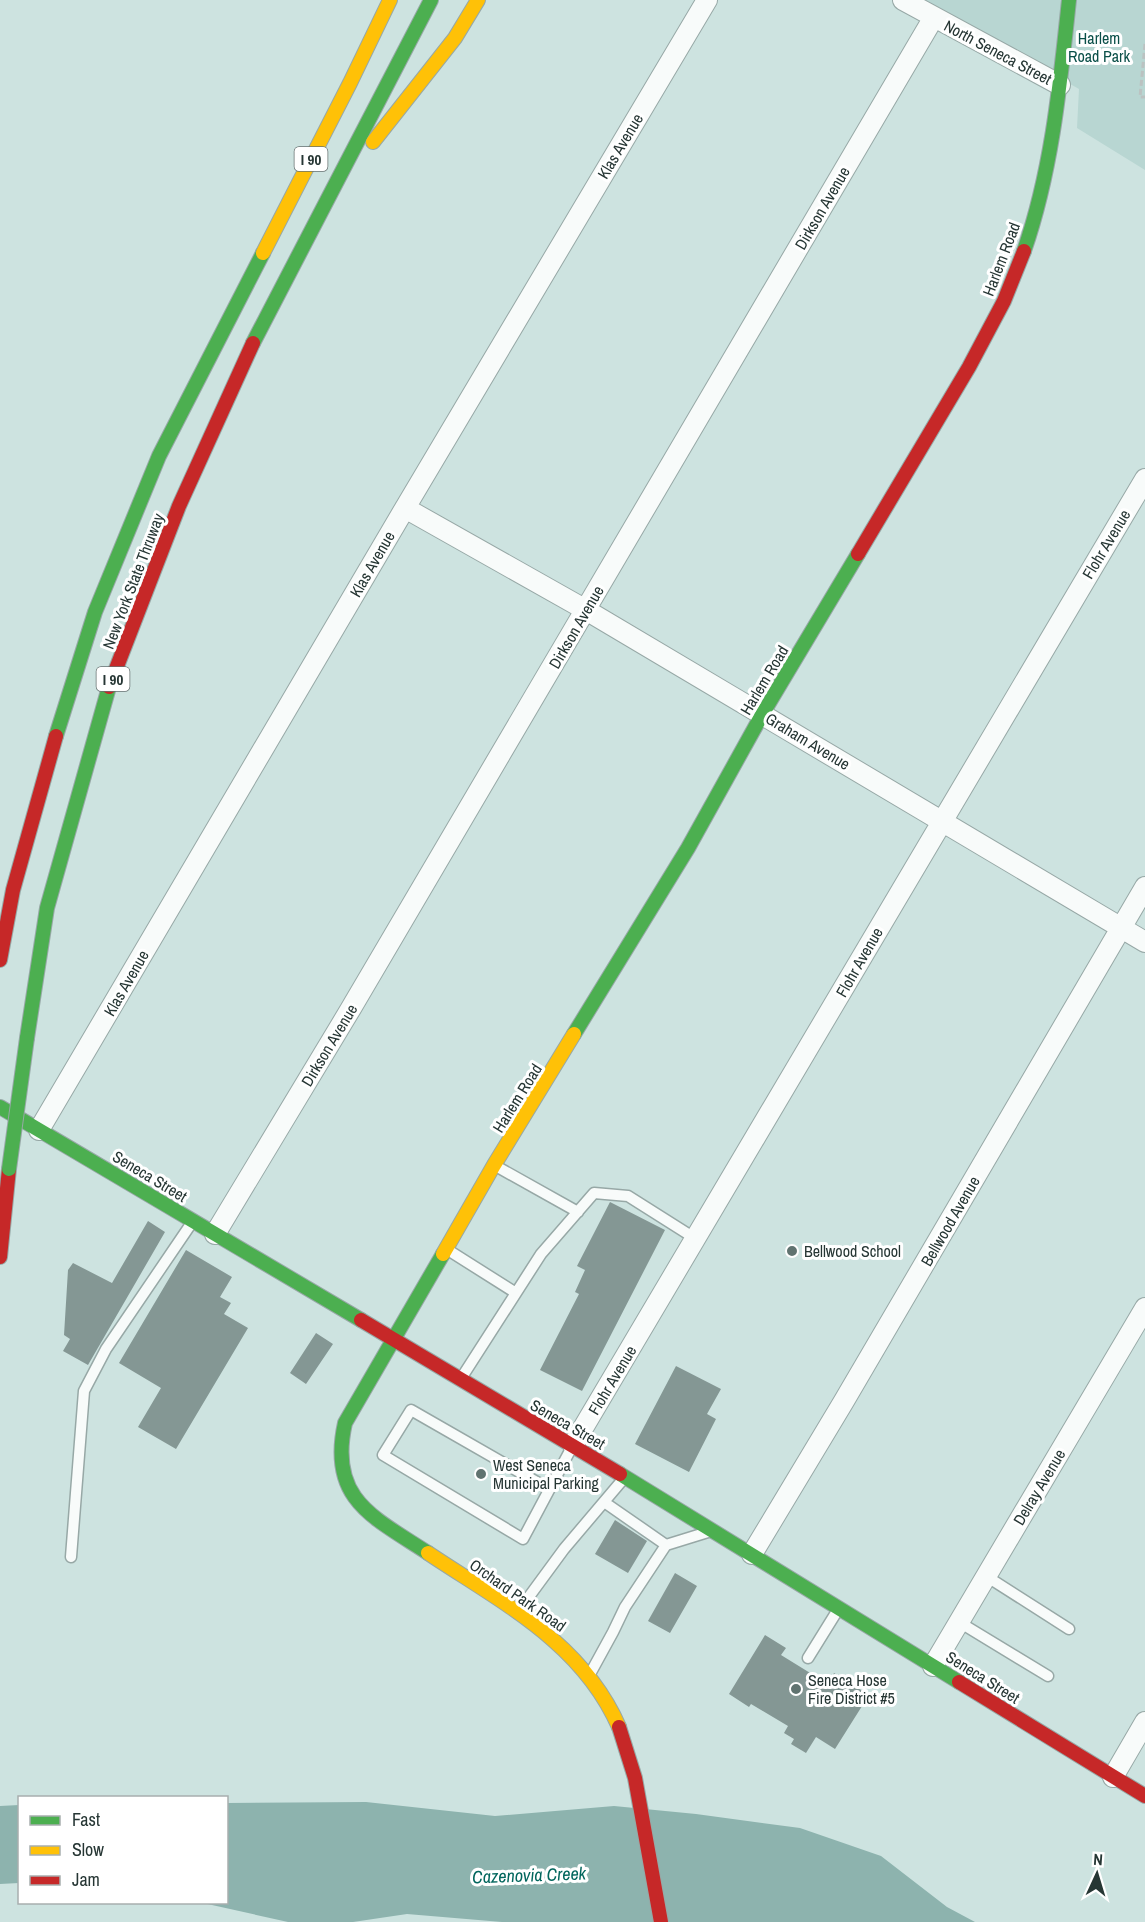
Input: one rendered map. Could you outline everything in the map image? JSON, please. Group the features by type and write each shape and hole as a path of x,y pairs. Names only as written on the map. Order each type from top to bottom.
{"main road":[{"name":"New York State Thruway","path":"0,960 12,890 41,784 95,612 159,456 350,83 390,0"},
{"name":"New York State Thruway","path":"0,1257 9,1169 47,908 104,701 179,506 255,338 431,0"},
{"path":"324,205 455,38 478,0"},
{"name":"Harlem Road","path":"393,1340 494,1165 688,848 763,714 969,367 996,317 1021,261 1035,218 1052,146 1069,0"},
{"name":"Seneca Street","path":"0,1107 625,1476 1145,1796"},
{"name":"Orchard Park Road","path":"393,1340 345,1423 340,1441 343,1477 350,1492 372,1516 546,1632 590,1675 621,1728 638,1792 662,1922"}],"street":[{"name":"Klas Avenue","path":"39,1130 707,0"},
{"name":"North Seneca Street","path":"903,0 1060,85"},
{"name":"Dirkson Avenue","path":"215,1234 350,1010 934,18"},
{"name":"Flohr Avenue","path":"573,1445 1145,479"},
{"name":"Graham Avenue","path":"405,508 586,610 1145,942"},
{"name":"Bellwood Avenue","path":"752,1554 1145,887"},
{"name":"Delray Avenue","path":"933,1666 1145,1308"},
{"path":"1113,1777 1145,1722"}],"lane":[{"path":"494,1165 578,1212"},
{"path":"460,1379 541,1254 594,1194 628,1196 696,1239"},
{"path":"71,1557 84,1391 106,1349 193,1221"},
{"path":"446,1249 516,1293"},
{"path":"549,1489 411,1410 383,1455 523,1539 573,1445"},
{"path":"517,1613 564,1549 625,1476"},
{"path":"603,1502 666,1545"},
{"path":"590,1675 624,1607 666,1545 714,1531"},
{"path":"986,1576 1069,1629"},
{"path":"808,1658 839,1608"},
{"path":"959,1622 1048,1676"}],"path":[{"path":"1145,44 1140,97 1145,97"}],"green space":[{"name":"Harlem Road Park","path":"921,0 1145,0 1145,170 1077,128 1079,89"}],"water":[{"name":"Cazenovia Creek","path":"366,1802 495,1816 614,1806 800,1828 881,1856 947,1907 975,1922 502,1922 407,1914 353,1922 288,1922 207,1904 228,1904 228,1803"},
{"path":"18,1805 18,1883 0,1884 0,1806"}],"building":[{"path":"610,1202 665,1230 582,1391 540,1370 579,1294 575,1292 585,1270 577,1266"},
{"path":"148,1221 165,1232 88,1365 63,1351 70,1339 64,1335 68,1270 73,1263 112,1283"},
{"path":"186,1250 232,1277 220,1297 231,1303 224,1314 248,1328 176,1449 138,1427 161,1388 119,1363"},
{"path":"316,1333 333,1344 306,1384 290,1373"},
{"path":"676,1366 721,1389 707,1414 716,1419 689,1472 635,1444"},
{"path":"615,1520 647,1541 628,1573 595,1554"},
{"path":"675,1573 697,1586 670,1633 648,1621"},
{"name":"Seneca Hose Fire District #5","path":"765,1635 786,1648 781,1655 828,1684 834,1673 869,1695 835,1749 816,1737 806,1753 791,1744 794,1739 784,1733 788,1726 751,1704 749,1707 729,1694"}],"traffic: fast":[{"path":"253,343 431,0"},
{"path":"1024,251 1042,190 1054,127 1069,0"},
{"path":"56,736 95,612 159,456 263,253"},
{"path":"574,1034 688,848 763,713 858,554"},
{"path":"27,1038 47,908 109,687"},
{"path":"9,1169 27,1038"},
{"path":"0,1107 361,1320"},
{"path":"428,1553 389,1528 360,1503 349,1488 343,1470 341,1449 345,1423 443,1254"},
{"path":"620,1474 959,1682"}],"traffic: slow":[{"path":"263,253 390,0"},
{"path":"373,142 455,38 478,0"},
{"path":"443,1254 574,1034"},
{"path":"428,1553 511,1607 562,1648 584,1671 603,1697 619,1727"}],"traffic: jam":[{"path":"858,554 969,367 1004,301 1024,251"},
{"path":"109,687 179,506 253,343"},
{"path":"0,960 13,890 56,736"},
{"path":"0,1257 9,1169"},
{"path":"361,1320 620,1474"},
{"path":"959,1682 1145,1796"},
{"path":"619,1727 635,1778 661,1922"}],"place":[{"name":"Bellwood School","path":"792,1251"},
{"name":"West Seneca Municipal Parking","path":"481,1474"},
{"name":"Seneca Hose Fire District #5","path":"796,1689"}]}
